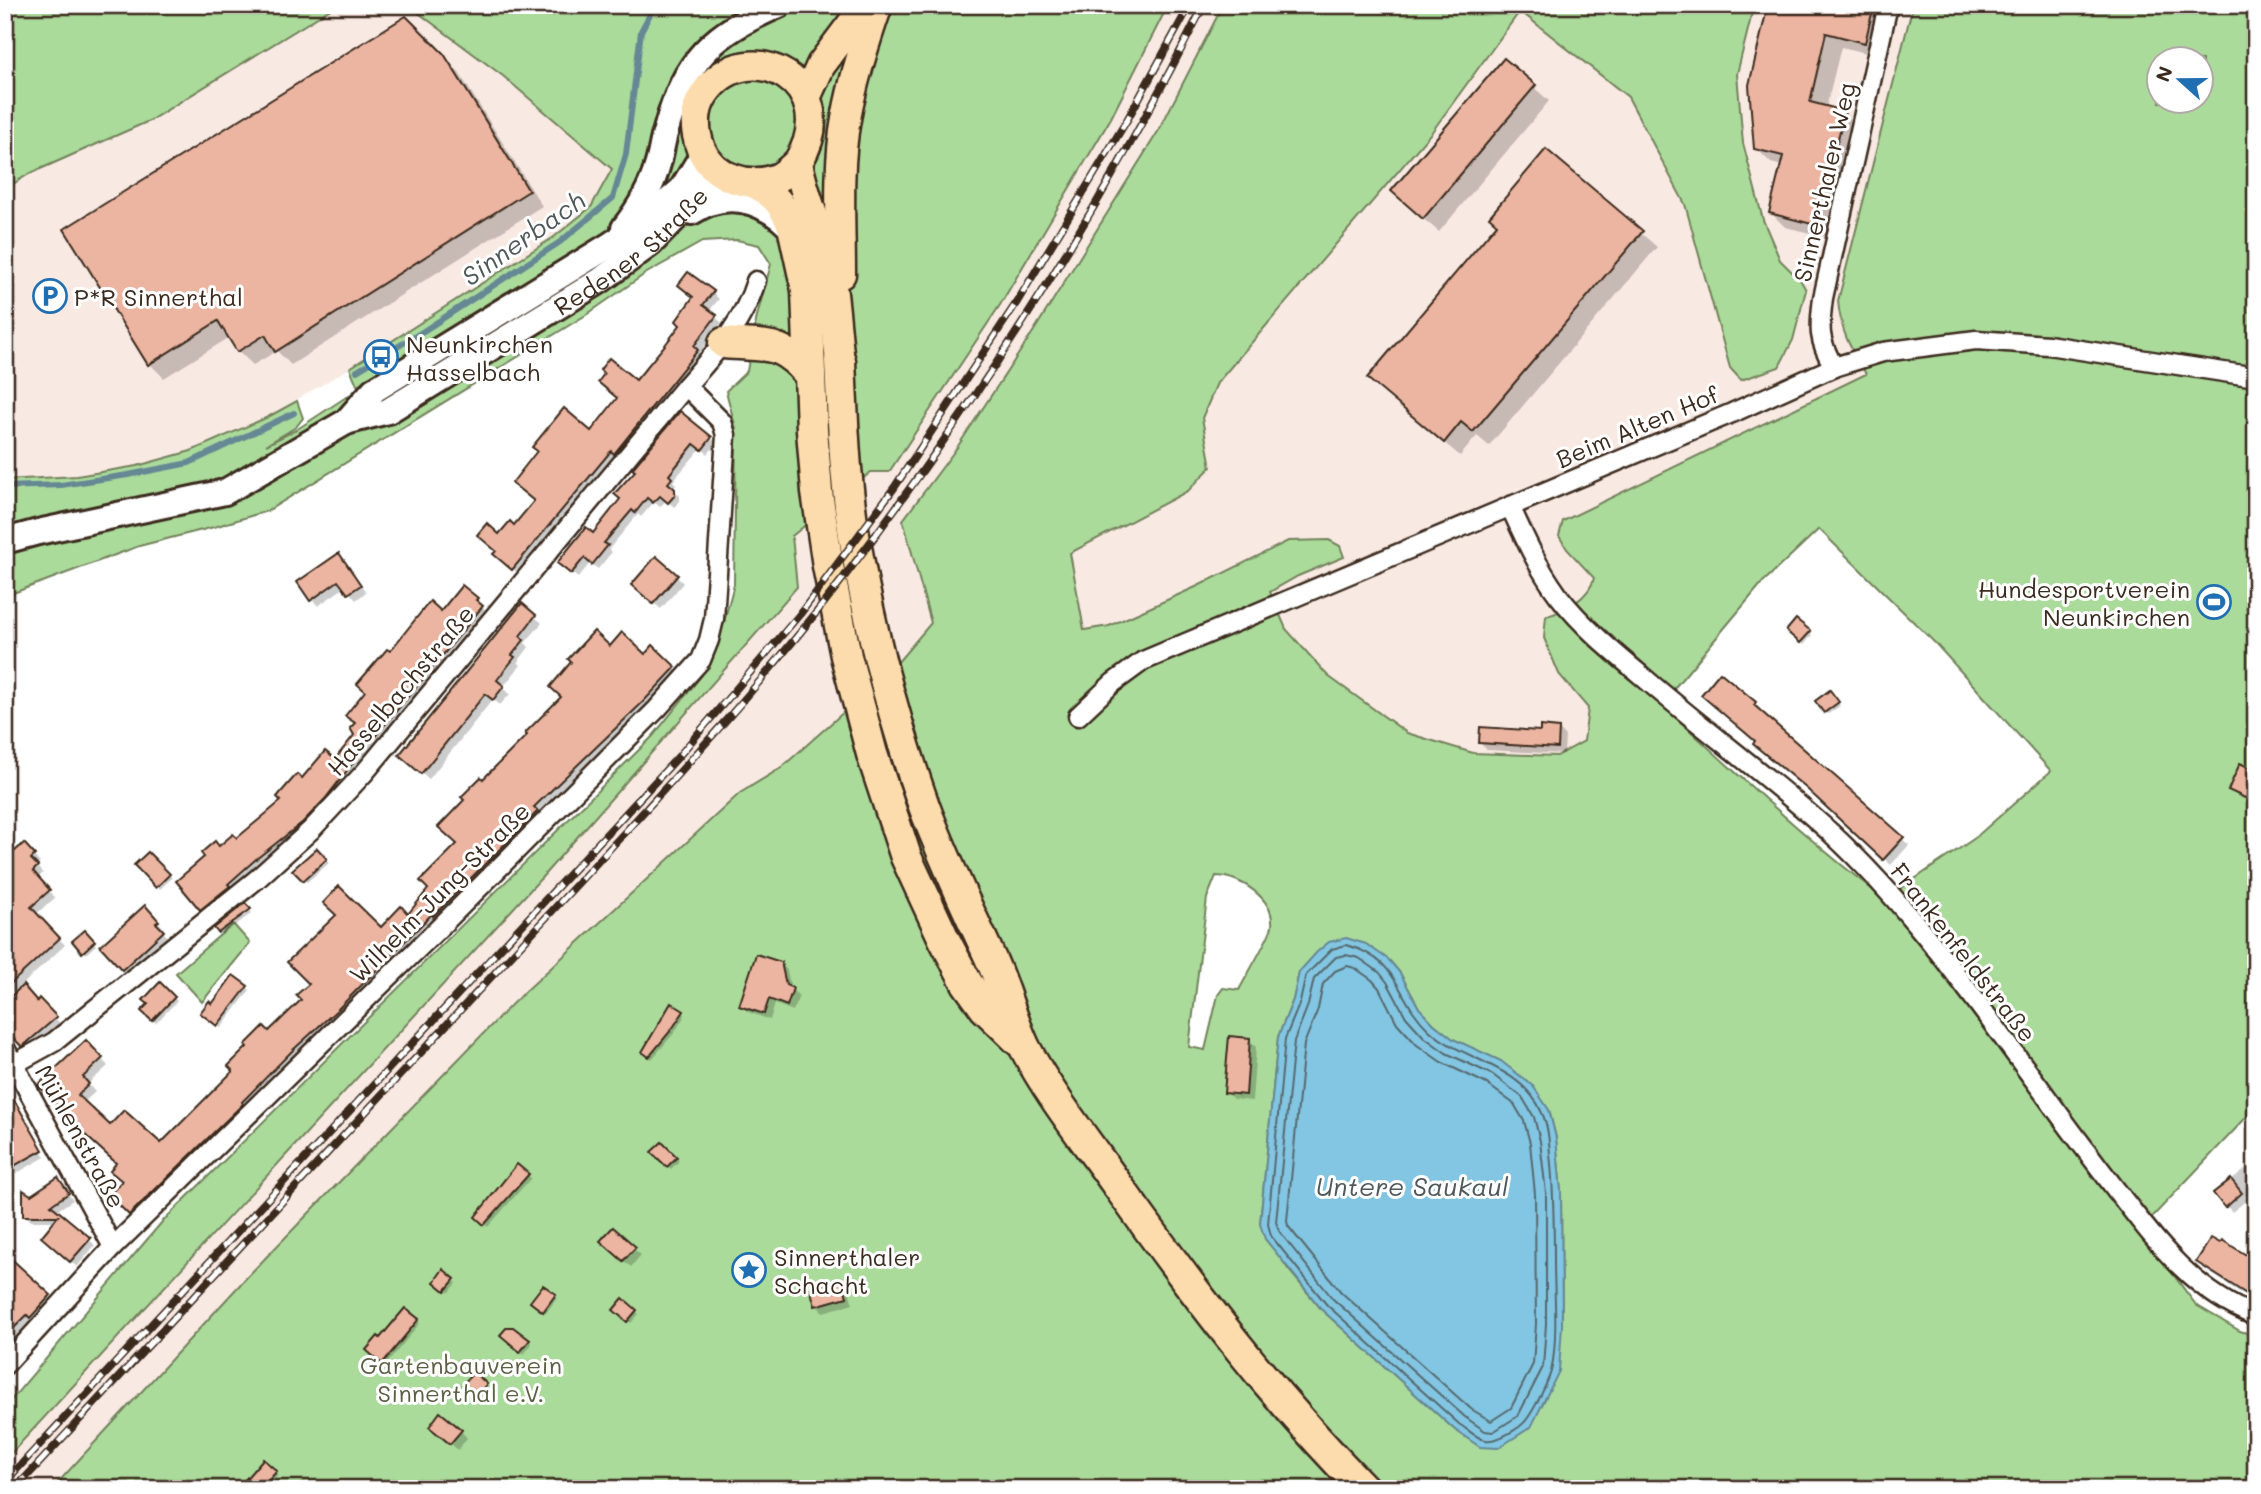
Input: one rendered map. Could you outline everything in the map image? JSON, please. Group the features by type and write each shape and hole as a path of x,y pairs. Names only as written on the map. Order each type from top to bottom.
{"highway":[{"path":"794,231 803,266 809,318 817,492 828,566 846,656 872,754 906,857 944,939 967,983 985,1008 1025,1047"},
{"path":"774,346 797,333 809,318"},
{"path":"724,343 774,346 785,350 797,359 810,375"},
{"path":"840,361 844,439 856,549 874,640 905,749 925,807 963,901 1000,979 1025,1047 1071,1119 1213,1317 1270,1387 1364,1489"}],"main road":[{"path":"610,245 630,220 652,181 676,96 689,70 717,40 734,27 779,5"},
{"path":"780,72 796,65 809,53 844,5"},
{"path":"806,98 821,65 866,5"},
{"path":"840,361 843,142 853,88 878,5"},
{"path":"742,181 778,178 799,162 812,131 812,114 806,98 791,78 762,66 744,66 726,72 711,84 701,100 695,118 696,137 710,164 742,181 775,195 794,231"},
{"name":"Redener Straße","path":"346,422 374,390 643,223 682,189 703,154"},
{"path":"799,162 803,186 829,268 840,361"},
{"name":"Redener Straße","path":"5,541 225,492 346,422 388,411 590,287 650,244 702,191 715,182 742,181"},
{"path":"650,244 701,206 725,198 761,205 794,231"}],"street":[{"name":"Sinnerthaler Weg","path":"1834,367 1825,350 1819,328 1823,299 1888,5"},
{"name":"Hasselbachstraße","path":"10,1067 54,1042 110,999 311,830 365,772 724,343 746,310 756,281"},
{"name":"Beim Alten Hof","path":"1079,716 1113,683 1143,661 1732,414 1834,367 1883,352 1976,340 2048,345 2256,377"},
{"name":"Wilhelm-Jung-Straße","path":"5,1365 113,1247 492,875 657,709 701,660 714,619 726,435 722,422 686,386"},
{"name":"Frankenfeldstraße","path":"1510,506 1543,573 1575,616 1681,710 1831,833 1879,881 1915,922 2158,1244 2184,1272 2216,1295 2256,1316"},
{"name":"Mühlenstraße","path":"5,1048 10,1067 113,1247"}],"shaded area":[{"path":"337,5 408,5 503,76 613,169 591,207 554,237 350,368 268,417 191,451 137,466 77,476 5,480 5,189 29,174 149,121"},
{"path":"1168,5 1223,5 1159,130 1035,329 956,449 903,520 931,623 892,669 781,768 740,793 514,1002 247,1277 52,1489 5,1489 5,1460 544,875 797,587 792,536 871,472 889,472 1000,305 1111,118"},
{"path":"1754,5 1913,5 1838,301 1846,340 1866,374 1563,521 1559,536 1567,549 1594,578 1592,587 1561,612 1546,616 1559,674 1588,708 1584,741 1557,756 1473,753 1406,733 1328,676 1286,629 1270,592 1298,576 1198,586 1108,626 1083,630 1070,552 1188,491 1211,467 1202,418 1217,383 1431,133 1520,11 1628,97 1685,204 1730,368 1801,281 1780,260 1763,220 1743,143 1737,74"}],"green space":[{"path":"5,5 337,5 149,121 29,174 5,189"},
{"path":"408,5 1168,5 1111,118 1000,305 889,472 871,472 792,536 797,587 544,875 5,1460 5,1407 162,1222 653,736 702,675 723,626 734,584 736,429 726,391 747,371 757,316 771,264 759,245 737,240 702,242 645,274 586,315 267,511 139,546 5,596 5,480 77,476 137,466 191,451 297,401 303,418 296,427 266,445 296,430 506,292 357,385 350,368 554,237 591,207 612,169 503,76"},
{"name":"Gartenbauverein Sinnerthal e.V.","path":"1223,5 1754,5 1737,74 1743,143 1763,220 1780,260 1801,281 1806,290 1793,340 1779,367 1741,380 1730,368 1685,204 1628,97 1520,11 1431,133 1217,383 1202,418 1211,467 1188,491 1070,553 1084,630 1109,626 1288,541 1329,540 1340,546 1344,557 1298,576 1270,592 1286,629 1328,676 1407,733 1473,753 1557,756 1584,741 1588,708 1559,674 1544,638 1546,616 1575,603 1592,585 1594,578 1567,549 1559,536 1563,521 1866,374 1847,339 1838,301 1913,5 2256,5 2256,1107 2140,1230 2196,1305 2240,1331 2256,1336 2256,1489 52,1489 247,1277 514,1002 740,793 781,768 892,669 931,623 903,520 956,449 1035,329 1159,130","holes":["1819,529 1935,643 2051,771 1975,838 1885,899 1799,829 1661,704 1762,583","1216,876 1235,880 1262,898 1268,907 1272,926 1239,990 1223,988 1218,995 1205,1050 1189,1047 1207,898","1389,960 1400,973 1419,1008 1434,1024 1453,1039 1501,1061 1549,1110 1556,1138 1561,1192 1562,1325 1455,1430 1322,1310 1288,1269 1260,1224 1278,1037 1293,1000 1299,972"]},
{"path":"233,924 250,943 202,1002 176,973"}],"water":[{"name":"Untere Saukaul","path":"1346,938 1366,944 1389,960 1400,973 1419,1008 1434,1024 1453,1039 1501,1061 1533,1086 1549,1110 1556,1138 1561,1192 1562,1325 1559,1371 1531,1427 1498,1448 1480,1447 1455,1430 1322,1310 1265,1239 1260,1224 1278,1037 1293,1000 1299,972 1329,942"}],"building":[{"path":"1768,5 1868,5 1868,8 1873,9 1865,43 1826,33 1810,102 1845,111 1816,225 1769,213 1783,156 1754,149 1749,85"},
{"path":"406,16 444,54 529,191 275,352 265,335 237,352 218,321 148,365 64,229"},
{"path":"1504,58 1536,85 1423,219 1391,191"},
{"path":"1546,149 1643,231 1473,432 1461,422 1444,443 1367,378 1497,224 1489,217"},
{"path":"688,272 714,291 703,305 717,315 694,346 698,350 614,454 611,451 512,570 493,554 496,551 477,535 487,523 499,534 510,521 514,525 534,501 512,483 537,451 532,447 564,408 591,431 617,398 598,382 604,374 600,370 609,358 636,380 665,345 680,325 676,321 693,297 678,285"},
{"path":"680,411 712,437 702,450 694,444 669,475 672,478 668,483 675,489 675,495 668,503 660,496 653,503 647,498 635,513 632,510 604,543 608,545 592,565 584,558 571,574 557,563 586,527 593,533 620,499 614,494 635,471 632,469"},
{"path":"339,553 361,585 348,594 338,581 310,601 297,582"},
{"path":"656,556 678,575 653,604 631,585"},
{"path":"462,585 478,598 476,600 483,606 355,757 325,799 303,822 255,860 228,884 230,886 200,910 176,881 204,857 201,853 215,841 219,846 233,834 237,838 281,801 277,797 282,791 297,774 302,778 325,751 335,759 354,735 350,728 355,723 345,716 365,691 357,684 387,649 390,651 430,601 441,611"},
{"path":"522,603 536,615 520,636 524,640 512,655 515,657 497,680 504,686 493,700 485,694 421,774 399,755"},
{"path":"1796,619 1811,631 1800,643 1786,631"},
{"path":"594,631 610,646 622,632 645,654 653,645 676,667 534,807 538,811 293,1050 243,1104 129,1215 109,1195 122,1181 110,1171 116,1163 72,1123 38,1085 86,1040 103,1058 83,1077 89,1084 78,1095 110,1125 124,1110 161,1143 233,1071 228,1066 247,1047 245,1045 264,1026 269,1031 301,1000 296,995 309,984 287,962 336,915 323,903 339,886 381,927 401,906 408,914 428,889 420,881 457,844 438,827 464,800 461,797 527,735 525,733 561,697 550,687 571,662 568,659"},
{"path":"1720,672 1904,837 1883,860 1807,789 1753,744 1755,741 1701,695"},
{"path":"1830,690 1839,702 1824,713 1815,701"},
{"path":"1540,726 1559,728 1558,748 1479,743 1480,727 1540,731"},
{"path":"2240,763 2256,771 2256,803 2228,790"},
{"path":"24,843 35,855 31,859 38,866 33,871 50,890 31,907 60,938 5,989 5,860"},
{"path":"317,848 327,859 303,881 292,870"},
{"path":"148,852 170,874 156,888 134,865"},
{"path":"245,903 251,909 218,933 214,928"},
{"path":"145,905 164,931 122,970 100,946"},
{"path":"85,930 95,941 82,953 72,941"},
{"path":"756,954 781,962 786,985 793,988 787,1006 769,999 764,1014 739,1006"},
{"path":"233,975 248,986 217,1026 200,1013 209,1001 212,1004"},
{"path":"160,982 175,997 152,1021 141,1011 148,1004 143,1000"},
{"path":"23,985 57,1017 22,1047 5,1029 5,1002"},
{"path":"671,1003 684,1011 649,1057 642,1052"},
{"path":"1229,1036 1250,1038 1246,1095 1224,1093"},
{"path":"5,1084 43,1150 14,1166 5,1151"},
{"path":"662,1142 677,1157 667,1167 651,1152"},
{"path":"517,1164 529,1174 484,1225 475,1217"},
{"path":"58,1177 69,1193 51,1205 91,1238 70,1262 41,1237 58,1216 23,1216 23,1190 31,1195"},
{"path":"2231,1179 2242,1193 2225,1208 2213,1193"},
{"path":"613,1227 636,1247 623,1261 600,1241"},
{"path":"2211,1238 2220,1243 2222,1240 2256,1261 2256,1283 2248,1295 2196,1262"},
{"path":"5,1253 51,1295 30,1318 27,1315 5,1337"},
{"path":"443,1269 455,1279 445,1291 434,1282"},
{"path":"842,1279 847,1297 815,1306 810,1288"},
{"path":"543,1285 556,1294 543,1312 530,1302"},
{"path":"623,1298 637,1310 627,1322 613,1310"},
{"path":"405,1308 419,1319 382,1364 366,1350"},
{"path":"507,1327 513,1327 530,1340 520,1352 500,1335"},
{"path":"474,1372 487,1384 475,1397 462,1385"},
{"path":"440,1412 462,1430 450,1444 429,1427"},
{"path":"263,1459 277,1471 261,1489 237,1489"}],"waterway":[{"name":"Sinnerbach","path":"357,371 560,242 613,198 626,154 641,31 655,5"},
{"name":"Sinnerbach","path":"5,487 61,485 189,463 294,413"}],"railway":[{"path":"5,1482 678,757 800,614 894,488 1017,302 1127,120 1190,5"},
{"path":"15,1489 642,813 803,629 942,444 1036,302 1124,155 1204,5"}],"place":[{"name":"P*R Sinnerthal","path":"50,296"},
{"name":"Neunkirchen Hasselbach","path":"381,357"},
{"name":"Hundesportverein Neunkirchen","path":"2214,602"},
{"name":"Sinnerthaler Schacht","path":"749,1270"}]}
